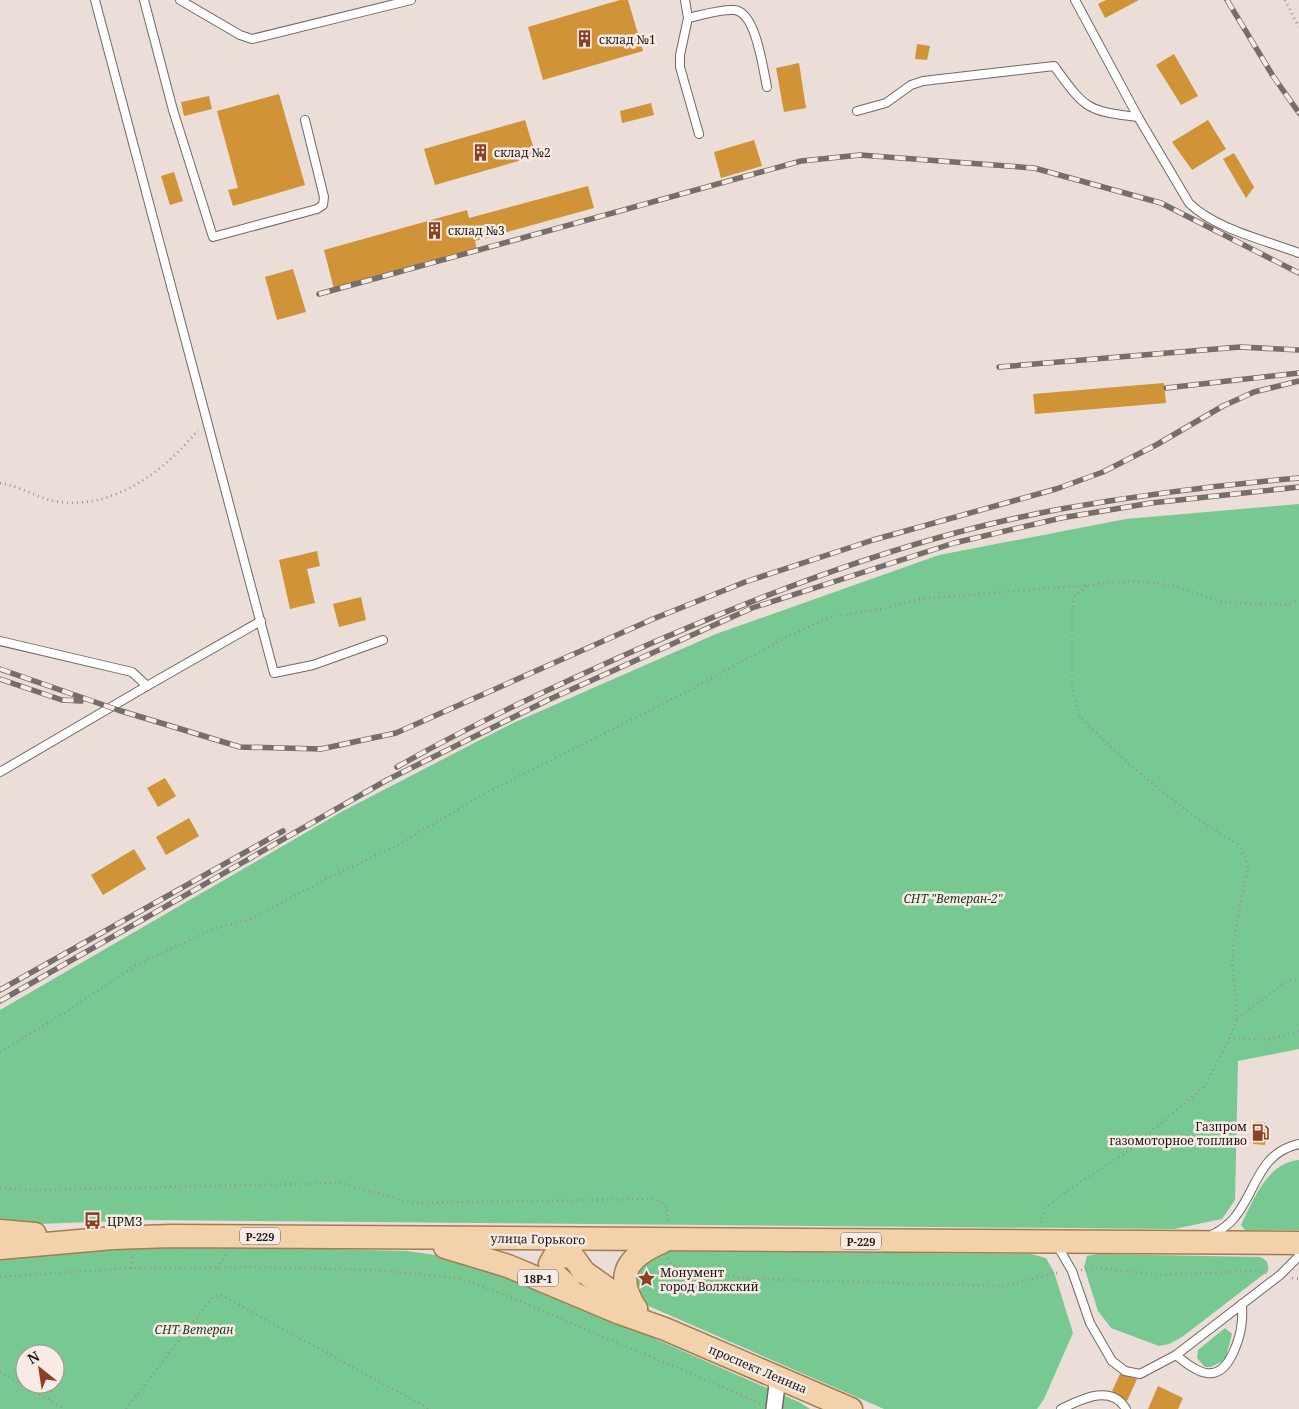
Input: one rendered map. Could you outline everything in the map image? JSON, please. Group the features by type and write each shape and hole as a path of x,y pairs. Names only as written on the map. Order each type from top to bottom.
{"main road":[{"name":"Р-229","path":"0,1231 113,1238 407,1237"},
{"name":"улица Горького","path":"407,1237 566,1248 668,1240"},
{"name":"проспект Ленина","path":"407,1237 508,1266 665,1329 843,1407"},
{"name":"Р-229","path":"0,1248 113,1238"},
{"name":"Р-229","path":"668,1240 1299,1243"},
{"path":"636,1309 626,1292 624,1283 629,1264 636,1255 668,1240"},
{"path":"566,1248 554,1257 550,1264 552,1272 580,1296"},
{"name":"проспект Ленина","path":"566,1248 590,1277 665,1329"}],"street":[{"path":"769,1407 778,1377"}],"lane":[{"path":"95,0 274,673 313,664 383,640"},
{"path":"144,0 173,110 213,237 316,209 323,204 324,197 305,120"},
{"path":"180,0 252,40 411,0"},
{"path":"685,0 688,18 680,55 680,67 699,134"},
{"path":"1075,0 1138,117 1189,203 1197,211 1226,226 1299,253"},
{"path":"688,18 733,10 746,15 752,25 767,87"},
{"path":"857,111 886,103 911,85 923,81 1054,66 1075,95 1088,107 1103,113 1138,117"},
{"path":"0,772 261,621"},
{"path":"0,641 132,672 147,686"},
{"path":"1187,1242 1206,1238 1222,1229 1235,1217 1267,1163 1284,1147 1299,1144"},
{"path":"1046,1242 1072,1271 1090,1323 1112,1362 1124,1371 1140,1374 1176,1355 1280,1275 1299,1256"},
{"path":"1176,1355 1199,1372 1218,1372 1227,1366 1240,1338 1243,1320 1242,1304"},
{"path":"1061,1409 1098,1394 1112,1398 1126,1409"}],"path":[{"path":"1285,0 1299,27"},
{"path":"0,483 57,501 92,500 112,495 148,478 191,439 207,419"},
{"path":"0,1052 66,1012 136,965 213,929 251,919 328,878 396,846 486,793 829,617 882,609 920,600 1088,586 1135,580 1171,585 1222,602 1282,605 1299,600"},
{"path":"1046,1242 1044,1208 1065,1192 1123,1155 1204,1087 1230,1038 1238,1018 1232,960 1237,920 1248,867 1238,845 1196,818 1133,768 1080,717 1072,689 1072,612 1075,596 1088,586"},
{"path":"1238,1018 1287,981 1299,978"},
{"path":"1230,1038 1265,1040 1299,1031"},
{"path":"0,1188 29,1190 341,1183 412,1203 652,1199 660,1201 666,1206 669,1219 668,1259 671,1264 713,1274 753,1279 1003,1286 1047,1274 1102,1268 1160,1275 1252,1270 1299,1279"},
{"path":"132,1257 132,1249 132,1268"},
{"path":"0,1277 132,1268 381,1270 460,1280 505,1295 769,1407"},
{"path":"126,1409 212,1298 218,1295 225,1296 429,1409"},
{"path":"0,1372 65,1409"}],"green space":[{"name":"СНТ \"Ветеран-2\"","path":"1299,504 1299,1049 1238,1061 1235,1200 1222,1219 1174,1229 142,1220 39,1224 0,1222 0,1010 343,811 511,724 716,634 939,555 1126,519"},
{"path":"1299,1160 1299,1230 1245,1230 1241,1225 1263,1184 1279,1167 1288,1162"},
{"name":"СНТ Ветеран","path":"251,1247 407,1251 443,1256 512,1276 799,1402 810,1409 0,1409 0,1258 132,1249"},
{"path":"661,1251 1031,1254 1046,1258 1054,1272 1073,1333 1044,1399 1037,1409 884,1409 644,1304 633,1281 643,1260"},
{"path":"1097,1254 1260,1257 1267,1262 1268,1271 1182,1337 1169,1344 1159,1346 1111,1328 1098,1311 1084,1267 1087,1256"},
{"path":"1225,1328 1232,1334 1225,1360 1211,1367 1205,1367 1197,1358 1198,1350"}],"building":[{"name":"склад №1","path":"620,0 628,0 643,51 543,80 528,27"},
{"path":"1106,0 1139,0 1105,18 1098,4"},
{"path":"917,44 930,46 927,60 915,59"},
{"path":"1174,54 1198,96 1181,105 1156,65"},
{"path":"799,63 806,108 784,112 776,68"},
{"path":"279,94 305,185 233,206 228,190 238,188 217,111"},
{"path":"209,96 212,109 184,116 181,102"},
{"path":"651,103 654,115 622,123 620,111"},
{"name":"склад №2","path":"525,120 536,156 435,185 424,149"},
{"path":"1208,120 1226,149 1192,170 1172,142"},
{"path":"754,140 762,166 721,178 714,152"},
{"path":"1234,153 1254,187 1246,198 1223,159"},
{"path":"174,172 183,201 170,205 161,176"},
{"name":"склад №3","path":"588,186 594,208 475,241 477,250 334,289 324,250 467,210 469,218"},
{"path":"293,269 306,312 277,320 265,277"},
{"path":"1164,383 1166,403 1035,414 1033,394"},
{"path":"317,551 320,566 307,569 315,603 290,609 279,560"},
{"path":"361,597 366,620 339,627 333,604"},
{"path":"165,778 176,796 158,807 147,788"},
{"path":"189,818 199,836 166,855 156,837"},
{"path":"134,849 146,869 103,895 91,875"},
{"path":"1255,1122 1267,1123 1265,1145 1253,1144"},
{"path":"1120,1374 1137,1379 1127,1401 1112,1391"},
{"path":"1158,1386 1183,1398 1178,1409 1148,1409"}],"railway":[{"path":"1227,0 1273,76 1299,113"},
{"path":"319,294 801,161 860,155 1034,168 1161,203 1299,273"},
{"path":"999,367 1240,347 1299,350"},
{"path":"1166,388 1299,373"},
{"path":"0,669 118,710 240,747 321,749 396,733 653,619 745,582 873,540 1056,489 1103,472 1156,445 1223,406 1254,392 1299,381"},
{"path":"397,767 507,709 673,634 782,590 892,552 948,535 1061,509 1180,491 1299,478"},
{"path":"0,1001 387,780 548,700 752,608 954,543 1061,518 1151,503 1299,487"},
{"path":"0,679 62,700 81,701"},
{"path":"0,990 283,831"}],"place":[{"name":"склад №1","path":"585,39"},
{"name":"склад №2","path":"480,152"},
{"name":"склад №3","path":"434,230"},
{"name":"Газпром газомоторное топливо","path":"1261,1133"},
{"name":"ЦРМЗ","path":"93,1221"},
{"name":"Монумент город Волжский","path":"646,1279"}]}
